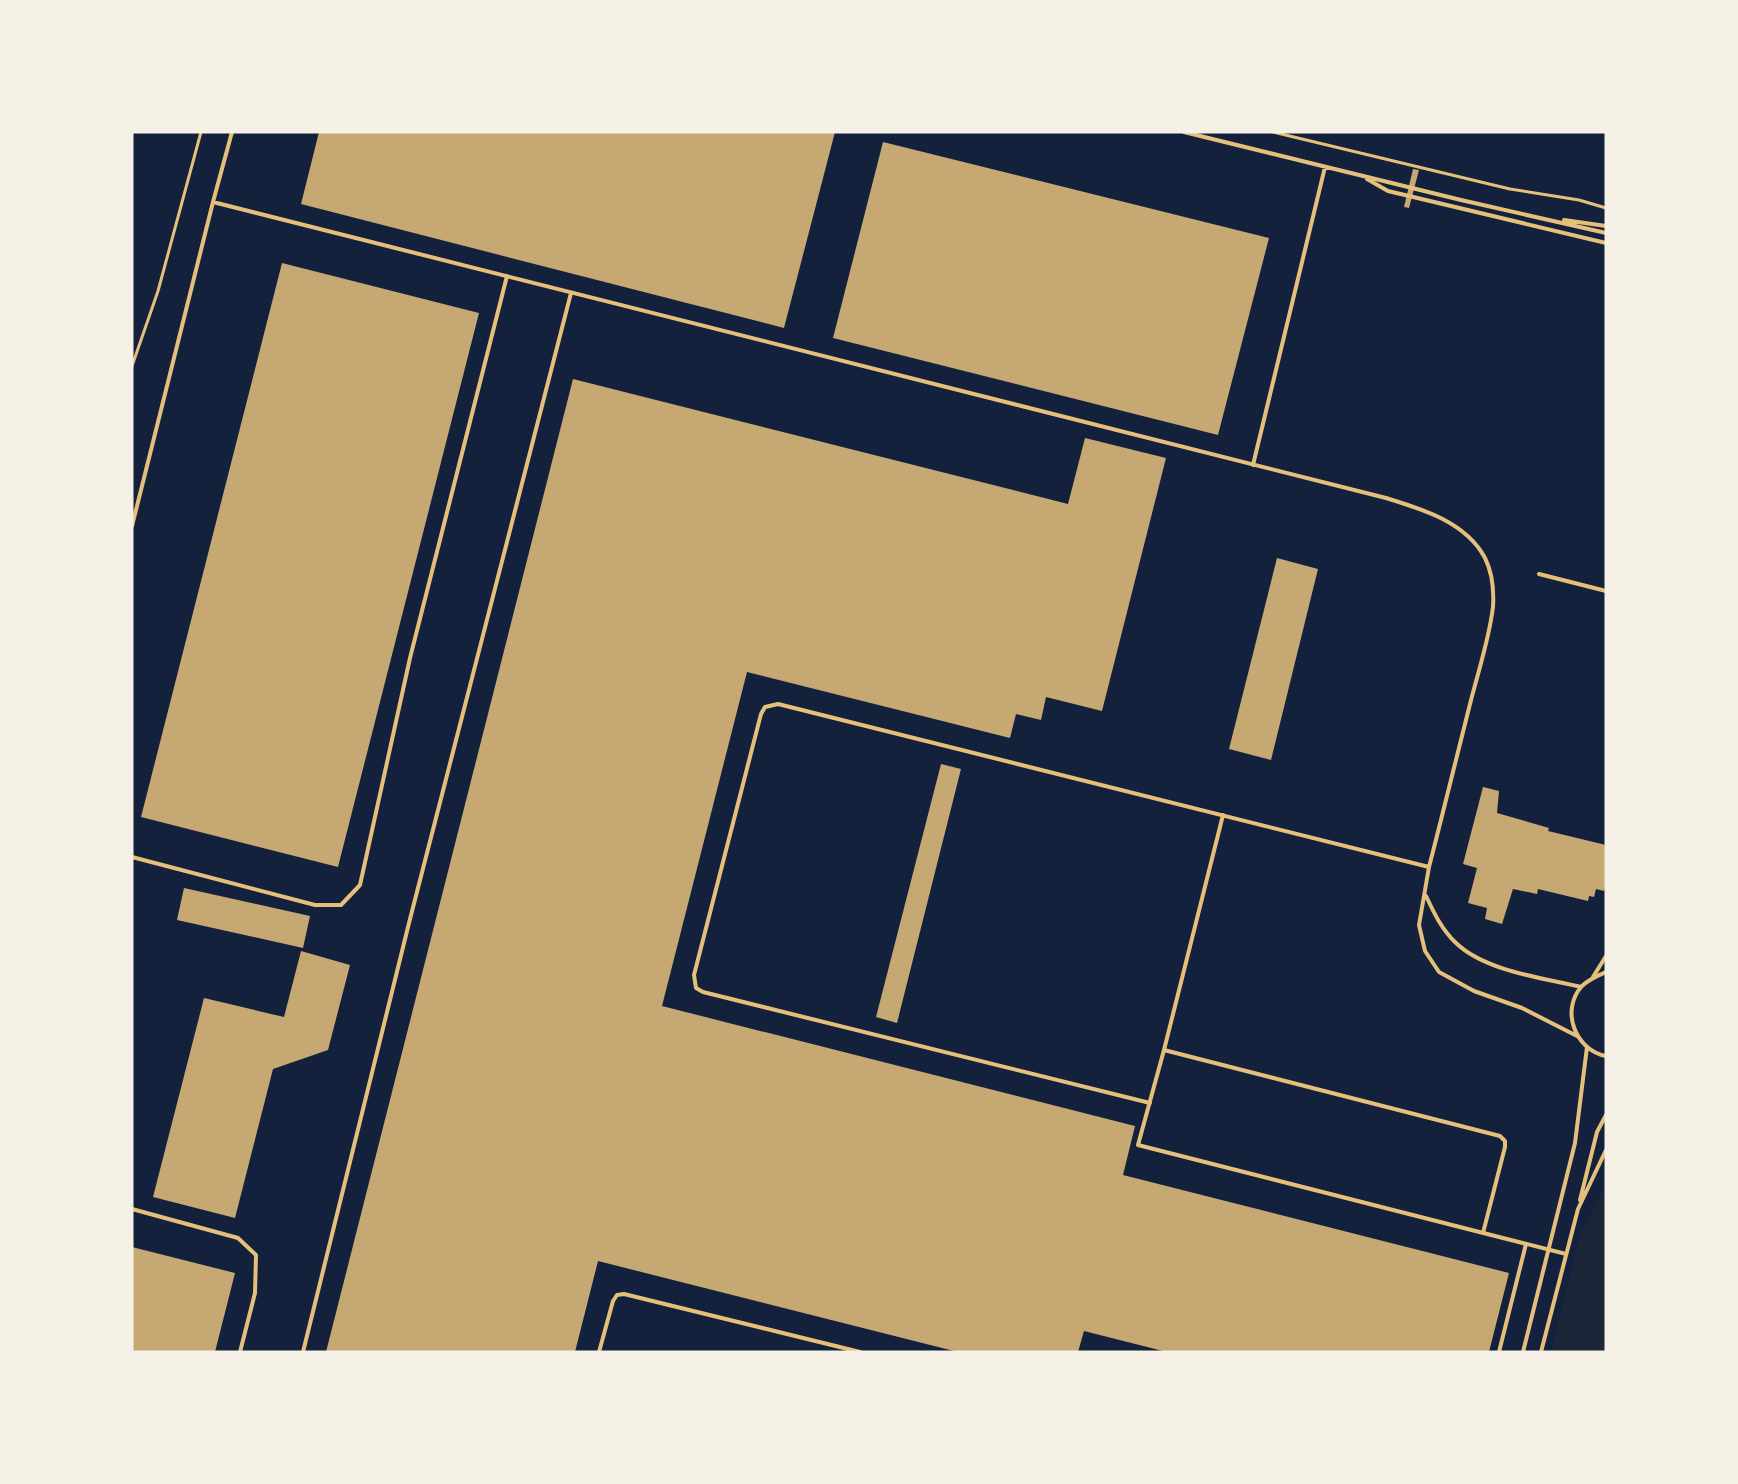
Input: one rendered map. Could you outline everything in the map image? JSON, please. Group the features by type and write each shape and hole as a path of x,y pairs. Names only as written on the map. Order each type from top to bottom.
{"lane":[{"path":"132,526 232,132"},
{"path":"1185,132 1461,200 1606,232"},
{"path":"1253,465 1325,167"},
{"path":"1362,176 1388,191 1606,243"},
{"path":"213,202 1413,506 1434,515 1468,536 1485,558 1490,573 1493,605 1420,910 1419,925 1425,951 1439,972 1474,991 1522,1008 1577,1036 1587,1047 1606,1056"},
{"path":"1543,217 1606,226"},
{"path":"132,857 315,905 341,905 360,885 410,658 507,276"},
{"path":"303,1352 409,923 571,293"},
{"path":"1539,574 1606,591"},
{"path":"1150,1102 963,1058 699,990 694,984 694,975 761,714 765,707 774,703 1429,867"},
{"path":"1223,815 1138,1145 1566,1254"},
{"path":"1425,896 1440,924 1456,943 1475,957 1512,971 1581,987"},
{"path":"1592,978 1606,956"},
{"path":"1577,1036 1573,1024 1574,999 1581,987 1592,978 1606,972"},
{"path":"1524,1352 1575,1143 1587,1047"},
{"path":"1164,1050 1500,1136 1505,1141 1505,1147 1483,1233"},
{"path":"1541,1352 1597,1132 1606,1115"},
{"path":"1578,1209 1606,1150"},
{"path":"132,1209 238,1238 256,1255 255,1293 240,1352"},
{"path":"1499,1352 1526,1244"},
{"path":"599,1352 613,1301 617,1295 624,1294 860,1352"}],"path":[{"path":"132,366 158,291 201,132"},
{"path":"1274,132 1510,189 1580,200 1606,208"}],"shaded area":[{"path":"1606,1183 1606,1352 1551,1352 1581,1233"}],"building":[{"path":"319,132 835,132 784,328 301,204"},
{"path":"883,142 1269,238 1218,435 833,338"},
{"path":"1413,169 1419,170 1409,208 1404,207"},
{"path":"282,263 479,313 338,867 141,817"},
{"path":"573,379 1068,504 1085,438 1166,458 1102,711 1046,697 1041,720 1016,714 1010,738 747,672 662,1006 1135,1126 1123,1175 1509,1273 1489,1352 1167,1352 1084,1331 1078,1352 958,1352 598,1261 575,1352 326,1352"},
{"path":"1277,558 1318,569 1271,760 1229,749"},
{"path":"941,764 961,769 897,1023 876,1017"},
{"path":"1483,787 1499,791 1497,813 1549,828 1548,831 1606,845 1604,891 1596,889 1594,897 1589,896 1588,901 1538,889 1537,894 1513,889 1502,924 1485,919 1487,908 1468,903 1477,868 1463,864"},
{"path":"184,888 310,916 303,948 177,920"},
{"path":"301,951 350,965 328,1050 273,1069 235,1218 153,1197 204,998 284,1017"},
{"path":"132,1247 235,1273 215,1352 132,1352"}]}
